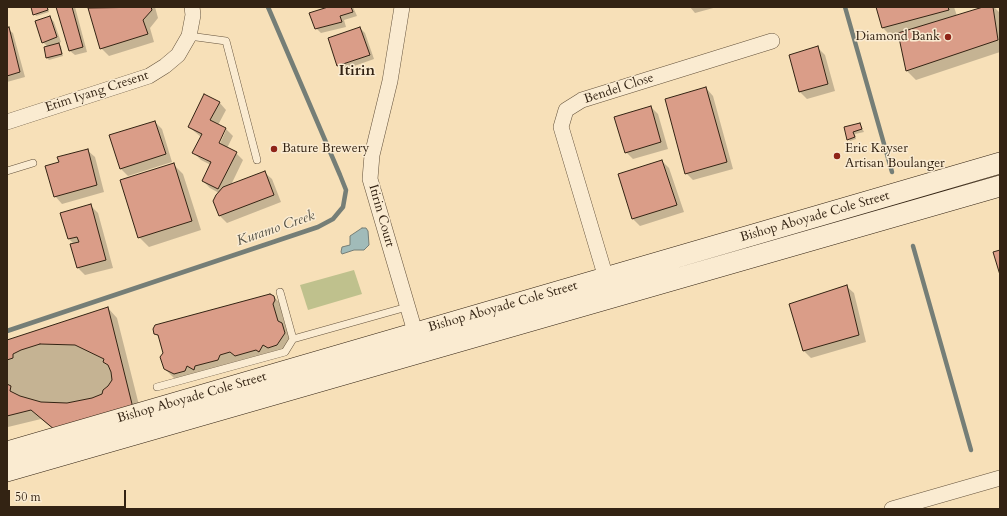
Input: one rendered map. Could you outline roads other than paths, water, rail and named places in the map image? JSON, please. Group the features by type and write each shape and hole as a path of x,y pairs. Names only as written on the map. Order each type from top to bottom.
{"street":[{"name":"Etim Iyang Cresent","path":"7,122 149,76 178,55 189,36 193,15 192,7"},
{"name":"Itirin Court","path":"402,7 390,81 372,155 370,179 421,352"},
{"name":"Bendel Close","path":"606,278 561,127 566,110 582,100 772,41"},
{"name":"Bishop Aboyade Cole Street","path":"7,452 1000,164"},
{"name":"Bishop Aboyade Cole Street","path":"7,471 1000,186"},
{"path":"892,509 1000,478"}],"lane":[{"path":"189,36 226,41 257,160"},
{"path":"7,171 33,164"},
{"path":"157,387 286,352 293,339 280,292"},
{"path":"293,339 407,307"}],"water":[{"path":"362,228 366,228 368,231 369,245 364,250 354,250 342,254 342,247 350,245 350,236"}],"waterway":[{"name":"Kuramo Creek","path":"7,331 318,227 333,219 343,207 346,190 268,7"},
{"path":"845,7 892,172"},
{"path":"913,246 971,450"}],"place":[{"name":"Diamond Bank","path":"948,37"},
{"name":"Bature Brewery","path":"274,149"},
{"name":"Eric Kayser Artisan Boulanger","path":"837,156"}],"district":[{"name":"Itirin","path":"357,72"}]}
